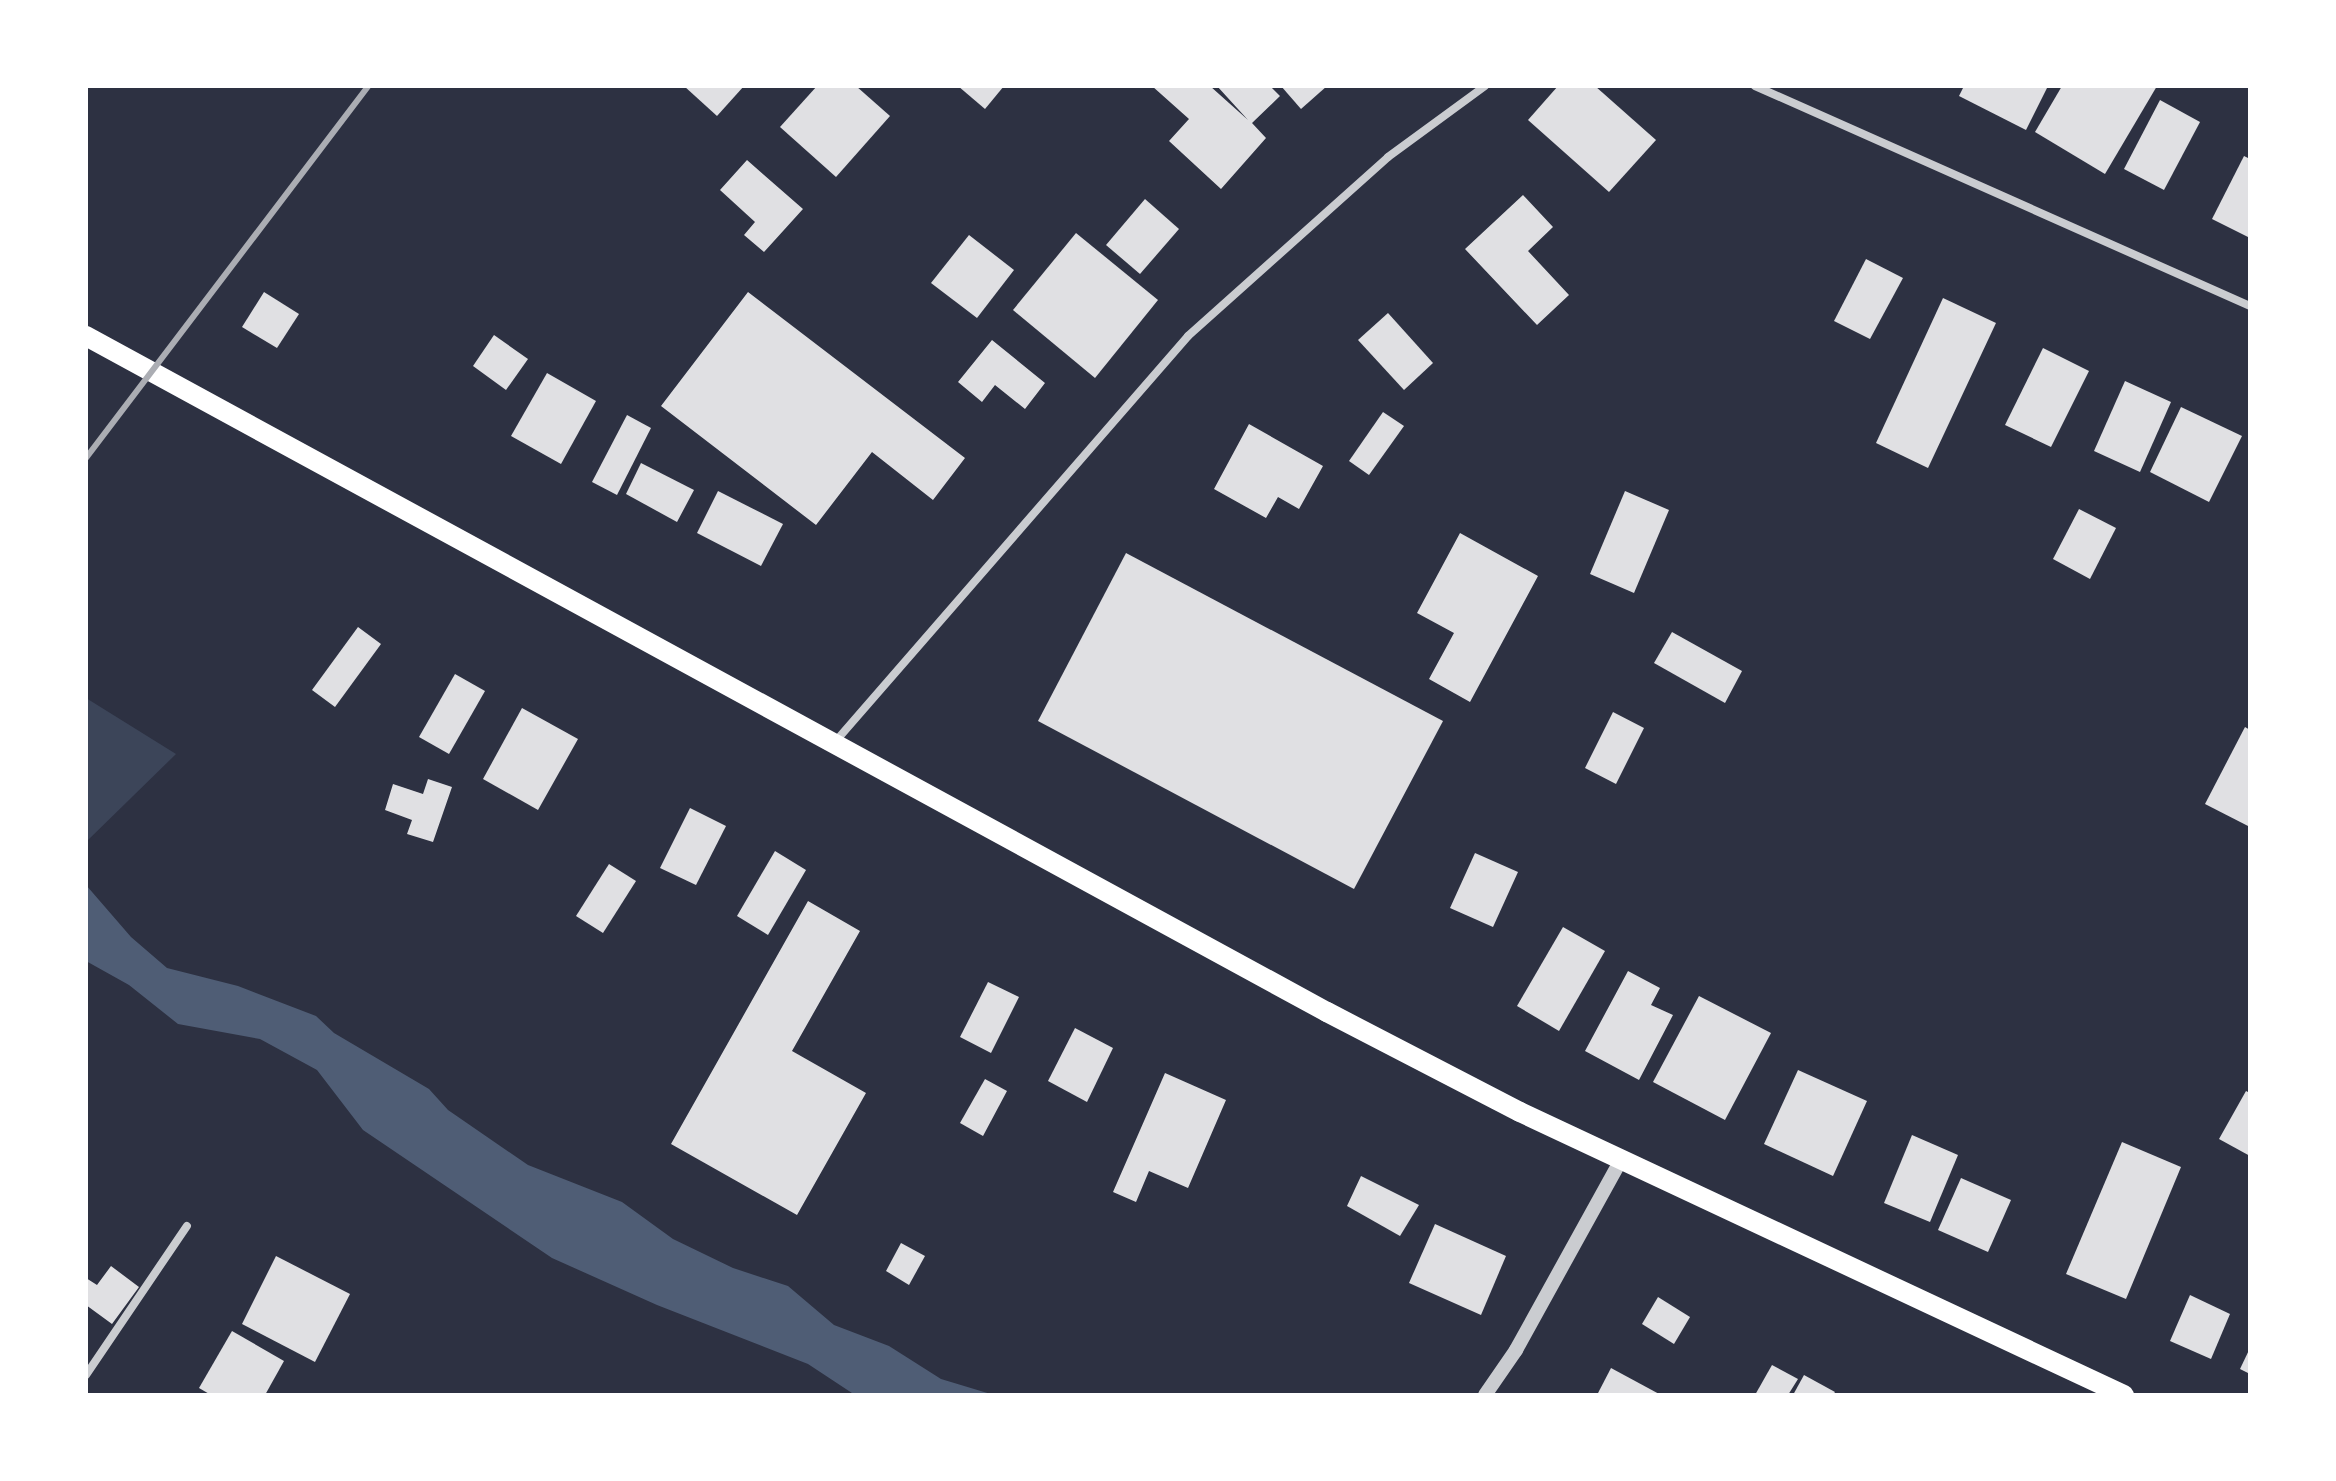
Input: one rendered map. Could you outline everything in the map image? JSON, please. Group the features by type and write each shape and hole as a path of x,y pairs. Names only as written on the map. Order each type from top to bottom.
{"main road":[{"path":"86,336 1327,1012 1621,1160 2124,1395"}],"street":[{"path":"835,742 1188,336 1388,157 1485,86"},
{"path":"1755,86 2250,306"},
{"path":"1485,1395 1516,1350 1621,1160"},
{"path":"86,1375 187,1226"}],"shaded area":[{"path":"86,698 176,754 86,842"},
{"path":"86,885 131,937 167,968 238,986 316,1016 334,1033 429,1089 448,1110 528,1165 622,1202 673,1239 733,1268 788,1286 834,1325 889,1346 941,1379 994,1395 855,1395 808,1364 657,1305 552,1258 363,1130 317,1070 260,1039 178,1024 129,985 86,961"}],"building":[{"path":"684,86 744,86 717,116"},
{"path":"817,86 856,86 890,116 836,177 780,127"},
{"path":"958,86 1004,86 985,109"},
{"path":"1152,86 1210,86 1248,120 1217,86 1270,86 1280,96 1252,123 1266,138 1221,189 1169,141 1189,119"},
{"path":"1281,86 1327,86 1301,109"},
{"path":"1558,86 1595,86 1656,140 1609,192 1528,120"},
{"path":"1964,86 2048,86 2026,130 1959,96"},
{"path":"2062,86 2157,86 2105,174 2035,132"},
{"path":"2160,100 2200,122 2164,190 2124,169"},
{"path":"2244,156 2250,159 2250,238 2212,219"},
{"path":"747,160 803,209 764,252 744,235 755,222 720,190"},
{"path":"1523,195 1553,227 1528,251 1569,295 1537,325 1465,249"},
{"path":"1145,199 1179,229 1140,274 1106,245"},
{"path":"1076,233 1158,300 1095,378 1013,310"},
{"path":"969,235 1014,270 977,318 931,283"},
{"path":"1866,259 1903,278 1870,339 1834,321"},
{"path":"264,292 299,314 277,348 242,327"},
{"path":"748,292 965,458 933,500 872,452 816,525 661,406"},
{"path":"1943,298 1996,323 1928,468 1876,443"},
{"path":"1388,313 1433,363 1404,390 1358,340"},
{"path":"494,335 528,359 506,390 473,366"},
{"path":"992,340 1045,383 1025,409 995,385 982,402 958,382"},
{"path":"2043,348 2089,371 2051,447 2005,425"},
{"path":"547,373 596,401 561,464 511,436"},
{"path":"2125,381 2171,402 2140,472 2094,451"},
{"path":"2181,407 2242,436 2209,502 2150,472"},
{"path":"1383,412 1404,426 1369,475 1349,461"},
{"path":"627,415 651,428 617,495 592,482"},
{"path":"1249,424 1323,466 1299,509 1278,497 1266,518 1214,489"},
{"path":"641,463 694,490 677,522 626,494"},
{"path":"718,491 783,524 761,566 697,533"},
{"path":"1625,491 1669,510 1634,593 1590,574"},
{"path":"2079,509 2116,528 2090,579 2053,559"},
{"path":"1460,533 1538,576 1470,702 1429,679 1454,633 1417,613"},
{"path":"1126,553 1443,721 1354,889 1038,721"},
{"path":"358,627 381,644 335,707 312,690"},
{"path":"1672,632 1742,671 1725,703 1654,663"},
{"path":"455,674 485,691 449,754 419,737"},
{"path":"522,708 578,739 538,810 483,779"},
{"path":"1613,712 1644,728 1616,784 1585,768"},
{"path":"2245,727 2250,730 2250,827 2205,804"},
{"path":"428,779 452,787 433,842 407,834 412,820 385,810 393,784 423,794"},
{"path":"690,808 726,826 696,885 660,868"},
{"path":"775,851 806,870 768,935 737,916"},
{"path":"1475,853 1518,872 1493,927 1450,908"},
{"path":"609,864 636,881 603,933 576,916"},
{"path":"808,901 860,931 792,1051 866,1093 797,1215 671,1144"},
{"path":"1563,927 1605,951 1559,1031 1517,1006"},
{"path":"1628,971 1660,988 1651,1005 1673,1015 1639,1080 1585,1051"},
{"path":"988,982 1019,997 991,1053 960,1037"},
{"path":"1699,996 1771,1033 1725,1120 1653,1082"},
{"path":"1075,1028 1113,1048 1087,1102 1048,1081"},
{"path":"1798,1070 1867,1101 1833,1176 1764,1144"},
{"path":"1165,1073 1226,1100 1188,1188 1149,1171 1136,1202 1113,1192"},
{"path":"985,1079 1007,1091 983,1136 960,1123"},
{"path":"2246,1091 2250,1093 2250,1156 2219,1139"},
{"path":"1912,1135 1958,1155 1930,1222 1884,1203"},
{"path":"2122,1142 2181,1167 2126,1299 2066,1274"},
{"path":"1361,1176 1419,1205 1400,1236 1347,1206"},
{"path":"1961,1178 2011,1200 1988,1252 1938,1230"},
{"path":"1435,1224 1506,1256 1481,1315 1409,1283"},
{"path":"901,1243 925,1256 909,1285 886,1271"},
{"path":"276,1256 350,1294 315,1362 242,1324"},
{"path":"111,1266 139,1287 112,1324 86,1305 86,1278 97,1285"},
{"path":"2190,1295 2230,1314 2211,1359 2170,1341"},
{"path":"1658,1297 1690,1317 1674,1344 1642,1324"},
{"path":"232,1331 284,1361 265,1395 211,1395 199,1388"},
{"path":"2250,1348 2250,1374 2240,1369"},
{"path":"1772,1365 1798,1379 1788,1395 1755,1395"},
{"path":"1611,1368 1661,1395 1597,1395"},
{"path":"1804,1375 1835,1392 1833,1395 1793,1395"}],"railway":[{"path":"86,458 368,86"}]}
